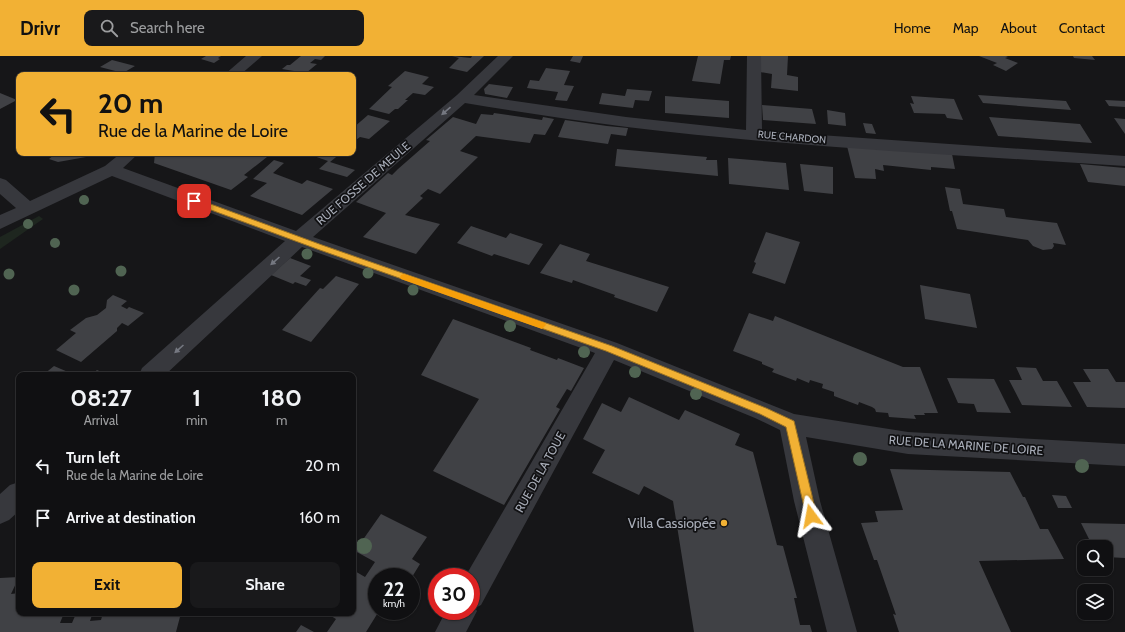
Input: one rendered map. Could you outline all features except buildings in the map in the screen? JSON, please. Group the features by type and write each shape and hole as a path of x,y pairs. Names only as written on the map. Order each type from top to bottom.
{"street":[{"path":"235,72 255,56"},
{"name":"RUE FOSSE DE MEULE","path":"153,372 299,239 462,98 506,56"},
{"path":"754,56 754,134"},
{"name":"RUE CHARDON","path":"462,98 540,112 660,126 1125,161"},
{"path":"0,223 111,170 127,156"},
{"name":"RUE DE LA MARINE DE LOIRE","path":"111,170 299,239 609,349 763,411 791,424 908,443 1125,455"},
{"path":"0,184 28,209"},
{"name":"RUE DE LA TOUE","path":"480,579 609,349"},
{"path":"791,424 807,502 842,632"},
{"path":"0,511 16,497"},
{"path":"450,632 457,620"}],"shaded area":[{"path":"39,216 43,219 0,249 0,237"}],"slow traffic":[{"path":"404,277 542,325"}],"place":[{"name":"Villa Cassiopée","path":"724,523"}],"route":[{"path":"194,201 609,349 763,411 791,424 811,516"}]}
